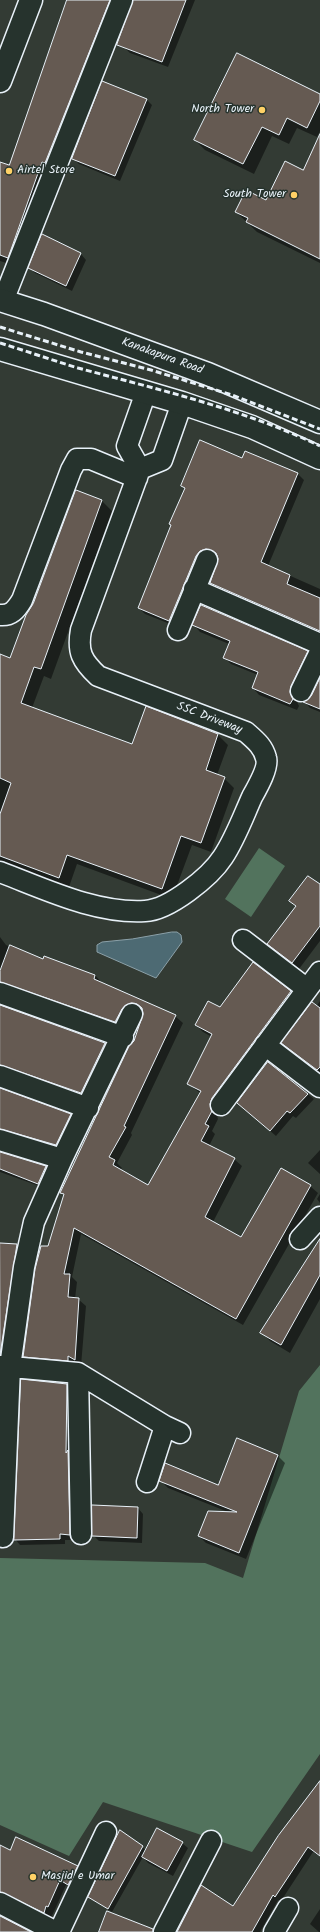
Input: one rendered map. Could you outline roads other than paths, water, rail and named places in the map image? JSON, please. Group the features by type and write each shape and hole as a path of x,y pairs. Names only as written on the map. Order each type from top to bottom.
{"highway":[{"path":"0,81 31,0"},
{"name":"Kanakapura Road","path":"1,301 44,314 208,374 320,422"},
{"path":"0,349 182,403 252,427 320,458"}],"street":[{"path":"1,301 122,0"},
{"path":"139,473 127,446 146,392"},
{"path":"0,615 8,616 17,609 22,600 70,470 77,459 91,459 139,473 162,460 182,403"},
{"name":"SSC Driveway","path":"0,872 79,902 114,909 146,912 163,908 184,895 223,858 262,778 267,759 260,744 246,732 98,676 87,666 81,654 79,642 81,630 139,473"},
{"path":"178,630 207,560"},
{"path":"194,589 320,644"},
{"path":"301,691 320,652"},
{"path":"243,940 308,989"},
{"path":"221,1105 264,1045 320,972"},
{"path":"0,993 122,1037"},
{"path":"3,1537 5,1367 34,1222 62,1159 88,1108 132,1014"},
{"path":"264,1045 320,1088"},
{"path":"0,1076 88,1108"},
{"path":"0,1140 62,1159"},
{"path":"300,1239 320,1217"},
{"path":"5,1367 78,1373 173,1429 147,1482"},
{"path":"78,1373 81,1534"},
{"path":"0,1903 52,1931 106,1832"},
{"path":"164,1932 211,1841"},
{"path":"274,1932 288,1908"}],"water":[{"path":"177,932 181,935 182,942 156,978 97,952 97,945 102,942 132,939"}],"railway":[{"path":"0,327 81,352 151,370 232,395 320,429"},
{"path":"0,343 78,368 201,401 261,421 320,446"}],"place":[{"name":"North Tower","path":"262,110"},
{"name":"Airtel Store","path":"9,171"},
{"name":"South Tower","path":"294,195"},
{"name":"Masjid e Umar","path":"33,1877"}]}
